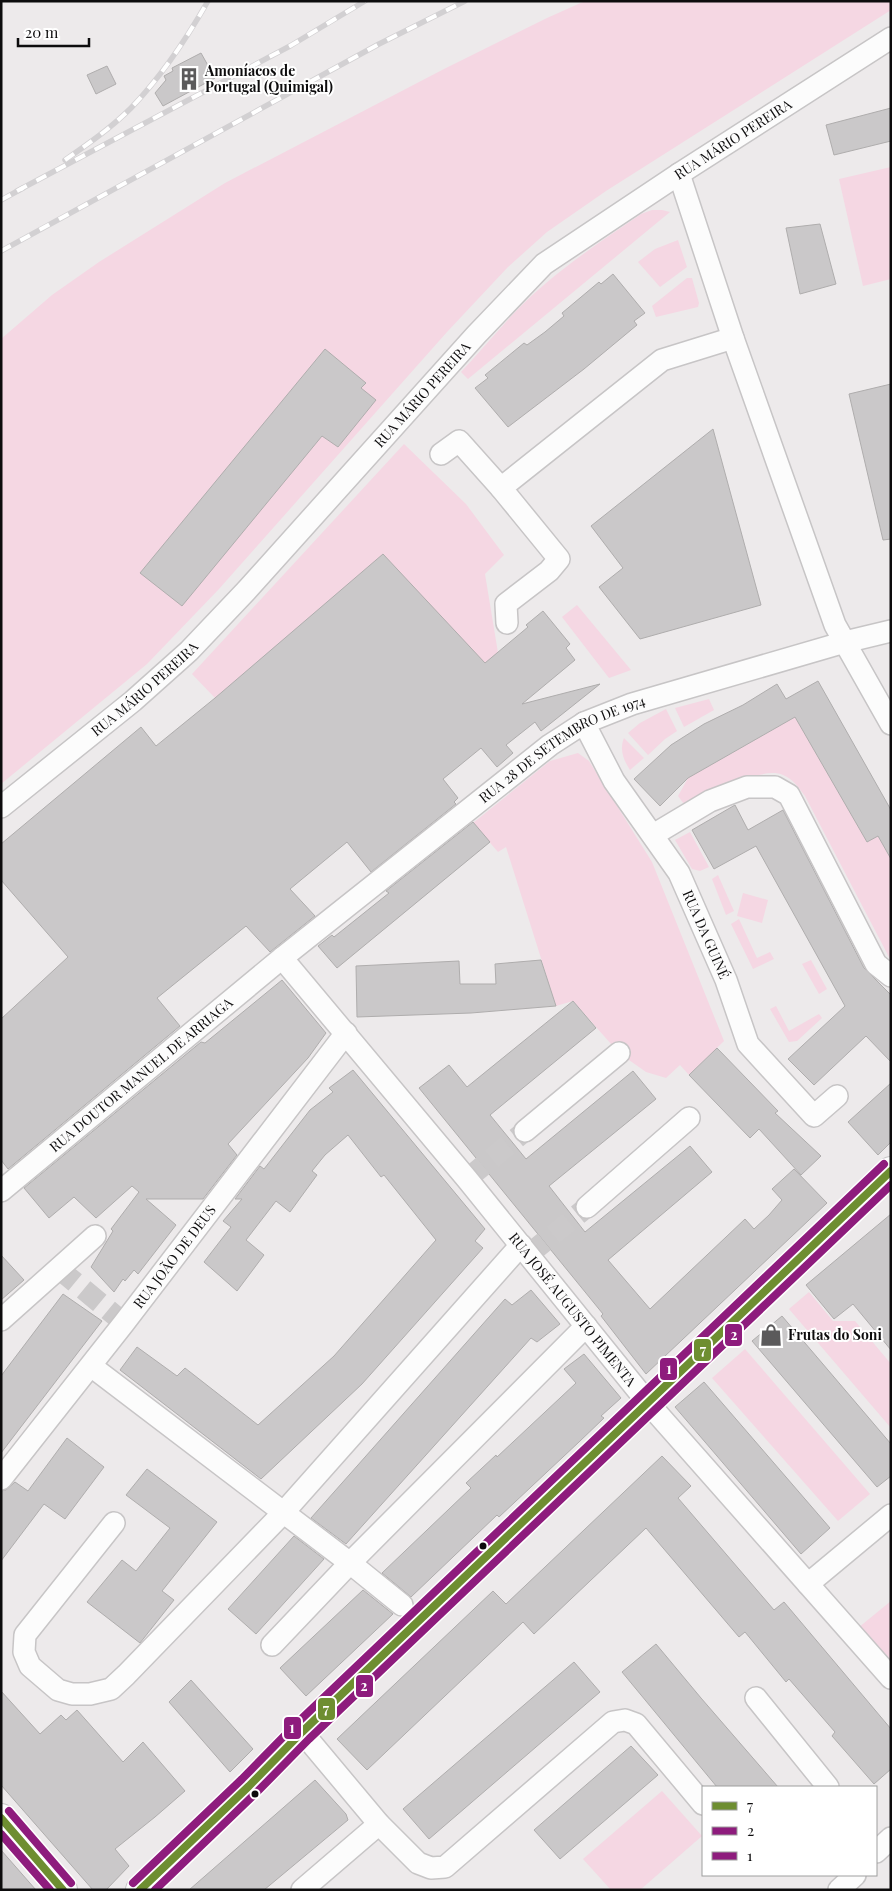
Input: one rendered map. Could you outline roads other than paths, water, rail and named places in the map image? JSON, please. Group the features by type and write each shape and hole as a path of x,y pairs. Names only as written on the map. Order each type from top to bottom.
{"street":[{"name":"RUA MÁRIO PEREIRA","path":"1,807 133,701 189,651 246,591 476,334 544,264 679,174 891,38"},
{"path":"679,174 732,338 835,624 891,724"},
{"path":"501,488 662,360 732,338"},
{"path":"441,454 460,441 559,559 549,571 506,604 507,623"},
{"name":"RUA 28 DE SETEMBRO DE 1974","path":"282,958 550,745 584,723 632,704 845,642 891,631"},
{"name":"RUA DA GUINÉ","path":"584,723 614,780 679,873 726,980 748,1044 814,1116 837,1096"},
{"path":"653,835 710,801 747,787 775,786 788,795 876,964 891,976"},
{"name":"RUA JOSÉ AUGUSTO PIMENTA","path":"282,958 521,1245 648,1403 891,1678"},
{"name":"RUA DOUTOR MANUEL DE ARRIAGA","path":"1,1191 282,958"},
{"name":"RUA JOÃO DE DEUS","path":"1,1479 91,1366 346,1034"},
{"path":"525,1131 619,1053"},
{"path":"587,1207 689,1118"},
{"path":"140,1890 249,1786 302,1732 891,1171"},
{"path":"1,1320 95,1236"},
{"path":"114,1523 25,1635 24,1652 30,1666 58,1690 72,1694 90,1694 111,1689 283,1512 521,1245"},
{"path":"272,1645 350,1563 586,1326"},
{"path":"91,1366 350,1563 402,1606"},
{"path":"808,1584 891,1515"},
{"path":"756,1698 827,1786"},
{"path":"302,1732 379,1824 418,1863 431,1868 445,1867 613,1722 625,1720 636,1724 702,1803"},
{"path":"1,1818 63,1890"},
{"path":"302,1890 379,1824"}],"tunnel":[{"path":"467,1179 525,1131"},
{"path":"528,1255 587,1207"},
{"path":"59,1269 124,1323"}],"railway":[{"path":"65,160 91,142 131,108 142,96 173,57 208,1"},
{"path":"17,191 290,46 365,1"},
{"path":"1,251 379,44 465,1"},
{"path":"1,200 23,188"}],"place":[{"name":"Amoníacos de Portugal (Quimigal)","path":"189,79"},
{"name":"Frutas do Soni","path":"771,1335"}]}
